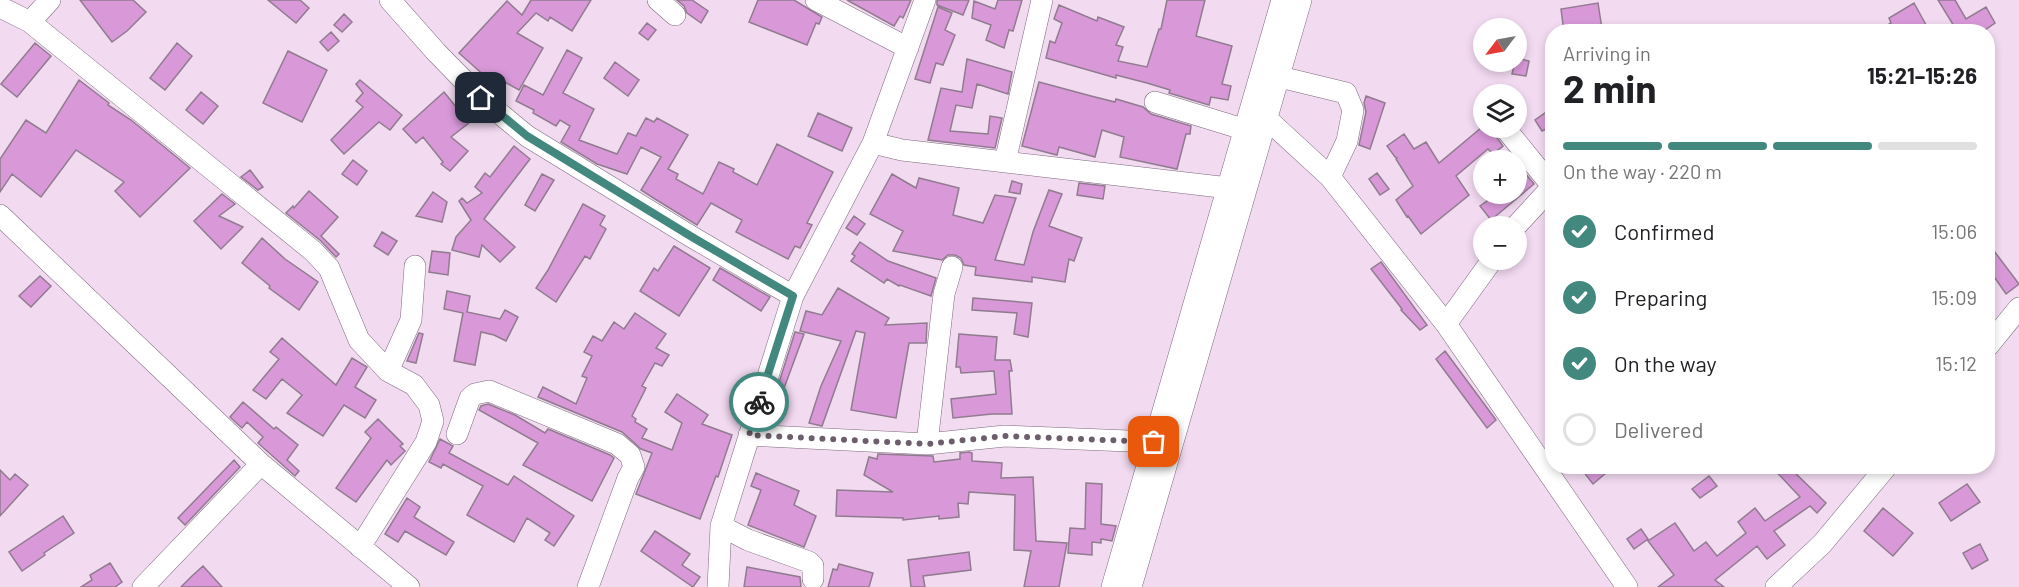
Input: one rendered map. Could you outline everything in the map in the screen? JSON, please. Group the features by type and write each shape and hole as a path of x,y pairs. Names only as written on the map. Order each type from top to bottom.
{"street":[{"path":"30,22 50,0"},
{"path":"390,0 481,98 527,136 793,296"},
{"path":"658,0 675,15"},
{"path":"816,0 908,48"},
{"path":"718,587 721,526 793,296 873,143 926,0"},
{"path":"1005,162 1042,0"},
{"path":"1112,587 1282,0"},
{"path":"1131,587 1301,0"},
{"path":"0,7 30,22 313,251 329,268 359,340 388,371 414,385 429,405 433,422 426,442 360,548"},
{"path":"1280,77 1346,93 1353,110 1347,141 1330,177"},
{"path":"1155,102 1246,130"},
{"path":"1266,118 1330,177 1446,324 1545,468"},
{"path":"1513,138 1545,177"},
{"path":"873,143 902,150 1229,188"},
{"path":"1525,216 1545,194"},
{"path":"0,215 261,464 409,587"},
{"path":"388,371 411,320 416,266"},
{"path":"927,444 944,294 952,267"},
{"path":"1446,324 1485,270"},
{"path":"1995,337 2019,308"},
{"path":"457,434 470,398 475,394 489,391 617,444 630,455 634,466 588,587"},
{"path":"749,435 927,444 1005,436 1154,442"},
{"path":"143,587 261,464"},
{"path":"1549,474 1627,587"},
{"path":"1776,587 1822,544 1880,474"},
{"path":"721,526 748,540 809,562 813,566 813,579"}],"building":[{"path":"80,0 133,0 146,12 112,42"},
{"path":"268,0 300,0 309,8 296,23"},
{"path":"531,0 591,0 572,31 550,17 548,21 536,13 517,33 543,48 519,90 501,80 493,90 484,82 487,78 459,53 507,1 522,15"},
{"path":"677,0 692,0 708,11 701,23 687,13 684,6"},
{"path":"758,0 794,0 822,17 819,24 816,23 807,45 749,22"},
{"path":"847,0 911,0 903,18 900,16 894,26"},
{"path":"937,0 969,0 963,15 937,5"},
{"path":"998,0 1022,0 1013,31 1009,30 1004,48 986,40 991,25 972,18 974,1 995,9"},
{"path":"1167,0 1205,0 1196,36 1232,46 1222,84 1231,86 1228,100 1211,97 1209,105 1169,93 1170,90 1147,83 1116,75 1116,78 1046,58 1050,41 1055,43 1062,23 1054,19 1059,5 1097,21 1098,17 1124,27 1116,45 1123,47 1118,61 1147,67 1159,29 1161,29"},
{"path":"1938,0 1955,0 1966,19 1986,7 1995,23 1994,24 1953,24"},
{"path":"1598,3 1601,24 1563,24 1561,9"},
{"path":"1914,3 1926,24 1889,24 1889,18"},
{"path":"938,7 952,13 945,30 955,35 943,65 936,63 930,83 915,79"},
{"path":"344,14 352,22 342,32 334,25"},
{"path":"647,23 656,30 648,40 639,33"},
{"path":"331,32 339,41 328,51 320,42"},
{"path":"35,43 51,56 17,97 1,84"},
{"path":"177,43 192,56 165,90 150,78"},
{"path":"567,50 582,58 563,93 594,109 579,140 617,154 628,133 636,136 646,118 654,122 657,118 688,135 668,169 678,174 676,179 703,194 719,162 757,185 777,144 833,172 807,223 812,225 800,248 795,246 788,259 736,232 742,220 711,203 697,225 655,199 641,190 661,157 641,147 627,174 597,164 561,142 570,126 560,120 556,126 533,113 534,110 516,101 524,85 543,95"},
{"path":"288,51 327,70 302,122 263,103"},
{"path":"967,59 1012,72 1008,94 977,84 972,108 956,105 950,131 988,134 990,116 1002,118 995,148 928,140 941,88 962,92"},
{"path":"615,62 639,80 628,96 604,78"},
{"path":"1512,72 1527,72 1526,76 1512,74"},
{"path":"79,80 190,168 140,217 115,191 124,182 76,150 41,197 12,174 0,192 0,159 26,120 46,133"},
{"path":"360,80 402,115 390,130 379,122 344,154 331,140 363,107 356,101 363,93 356,84"},
{"path":"1039,82 1115,102 1116,99 1143,107 1151,114 1191,126 1190,134 1186,134 1177,169 1120,157 1124,137 1102,130 1095,157 1059,147 1057,155 1022,146"},
{"path":"201,92 218,106 203,124 186,110"},
{"path":"444,92 469,123 451,137 468,151 450,171 441,164 443,162 423,137 416,143 403,129"},
{"path":"1366,96 1385,103 1370,149 1359,145 1366,112 1364,103"},
{"path":"818,113 852,128 842,151 808,136"},
{"path":"1545,113 1545,130 1542,131 1535,120"},
{"path":"1404,134 1414,149 1426,142 1439,163 1473,135 1473,138 1497,138 1503,146 1498,150 1473,150 1473,162 1456,176 1469,195 1421,234 1396,200 1413,186 1397,158 1387,146"},
{"path":"514,146 530,159 484,219 515,247 500,262 482,245 479,257 452,250 456,237 471,220 459,201 462,198 467,203 482,193 475,187 485,173 490,177"},
{"path":"353,160 367,171 357,185 342,174"},
{"path":"250,170 263,187 258,190 241,177"},
{"path":"1377,173 1389,189 1380,195 1369,179"},
{"path":"542,174 554,180 535,211 525,205"},
{"path":"892,174 916,188 919,178 959,188 953,215 983,223 995,195 1016,198 995,260 1024,265 1033,232 1049,190 1062,194 1049,226 1082,238 1074,261 1069,259 1065,282 1032,277 1032,282 975,275 976,267 964,265 961,258 955,255 948,255 942,260 893,251 903,231 870,214"},
{"path":"1527,176 1534,184 1527,190"},
{"path":"1012,181 1022,184 1020,194 1009,192"},
{"path":"1079,183 1105,186 1103,199 1077,195"},
{"path":"309,191 338,217 321,236 339,254 336,257 321,241 286,213 293,206 294,208"},
{"path":"433,192 447,202 442,222 416,216"},
{"path":"222,194 235,204 219,216 243,227 221,249 194,221"},
{"path":"583,204 605,216 600,225 606,229 590,259 585,256 556,302 536,288"},
{"path":"1483,204 1510,204 1496,216 1488,216 1480,206"},
{"path":"854,216 865,224 857,235 846,228"},
{"path":"382,232 397,241 388,255 374,246"},
{"path":"262,238 285,259 318,282 299,310 269,288 270,286 242,263"},
{"path":"860,242 888,261 936,278 931,296 899,286 887,279 884,283 851,261 855,256 852,254"},
{"path":"674,246 710,268 679,316 640,291 654,268 658,271"},
{"path":"432,251 450,253 448,275 429,272"},
{"path":"1995,252 2019,284 2006,294 1995,278"},
{"path":"1381,262 1427,325 1420,330 1401,310 1371,269"},
{"path":"720,268 770,297 761,311 713,280"},
{"path":"40,276 51,286 31,307 19,296"},
{"path":"838,288 889,318 885,325 927,323 926,343 909,343 896,418 851,410 865,333 856,331 822,426 809,423 821,386 841,341 800,331 806,311 822,315"},
{"path":"447,291 470,296 467,312 500,319 505,310 518,317 506,341 481,332 475,365 454,361 463,313 444,309"},
{"path":"973,298 1032,303 1028,337 1014,334 1017,313 972,310"},
{"path":"635,313 666,334 656,348 669,355 662,366 655,363 642,386 646,388 632,416 636,419 635,422 647,429 642,438 672,450 682,423 665,412 677,394 708,415 702,424 732,435 718,477 716,476 700,519 636,494 652,453 641,449 622,432 538,397 543,387 576,404 587,378 582,376 592,356 584,352 593,336 602,341 614,322 624,329"},
{"path":"795,332 804,334 783,391 777,389"},
{"path":"419,333 423,334 416,363 407,361"},
{"path":"959,334 997,337 995,360 1010,360 1012,414 953,418 951,399 996,394 994,371 961,373 960,367 956,367"},
{"path":"282,338 336,385 352,358 367,367 355,387 376,400 365,418 344,405 323,436 287,413 302,395 282,379 266,399 253,390 279,359 270,352"},
{"path":"1445,351 1496,420 1487,428 1436,359"},
{"path":"243,402 274,429 276,427 298,445 287,460 299,471 295,476 258,443 263,437 247,422 242,428 230,417"},
{"path":"488,404 515,415 545,433 548,429 614,458 592,501 523,465 538,443 479,410 481,406"},
{"path":"378,419 403,444 400,446 405,451 391,465 387,460 356,502 336,488 371,438 365,432"},
{"path":"440,439 453,446 449,453 508,485 514,476 574,516 554,546 545,540 550,533 527,518 514,542 467,515 483,486 443,464 441,468 429,462"},
{"path":"960,453 972,453 972,461 1002,463 1001,478 1033,477 1036,541 1067,543 1059,587 1024,587 1031,551 1014,550 1015,495 969,492 968,504 958,503 959,517 939,519 939,516 903,520 903,518 836,516 837,490 893,492 864,475 869,457 877,459 878,454 933,456 934,462 960,459"},
{"path":"234,460 240,467 185,525 178,518"},
{"path":"0,470 10,480 15,474 28,485 0,516"},
{"path":"756,473 799,491 794,505 816,516 804,547 748,525 761,490 751,486"},
{"path":"1585,474 1605,474 1593,484"},
{"path":"1778,474 1796,474 1826,503 1817,513 1810,506 1774,531 1785,545 1767,559 1757,546 1715,580 1724,587 1658,587 1674,575 1648,541 1675,523 1694,551 1706,542 1717,556 1746,533 1738,522 1755,508 1765,521 1800,497"},
{"path":"1709,476 1717,486 1700,498 1692,489"},
{"path":"1086,483 1102,484 1101,524 1116,526 1112,541 1101,539 1101,543 1092,542 1092,555 1068,553 1070,528 1085,529"},
{"path":"1967,484 1980,502 1951,521 1939,503"},
{"path":"407,498 420,507 414,517 454,542 446,555 405,531 398,542 385,534"},
{"path":"1883,508 1913,533 1893,556 1864,531"},
{"path":"63,516 74,533 22,571 9,552"},
{"path":"1641,529 1648,539 1634,549 1627,539"},
{"path":"655,531 690,554 682,565 700,577 693,587 641,551"},
{"path":"1980,544 1988,560 1972,569 1963,553"},
{"path":"969,552 971,570 923,576 925,587 911,587 908,560"},
{"path":"110,563 122,582 115,587 81,587 92,580 90,575"},
{"path":"839,564 873,573 869,587 828,587 833,569 837,570"},
{"path":"203,566 222,587 181,587 192,576"},
{"path":"747,567 800,577 801,587 744,587"}],"way so far":[{"path":"759,402 749,435 927,444 1005,436 1154,442"}],"route":[{"path":"481,98 527,136 578,169 793,296 759,402"}]}
